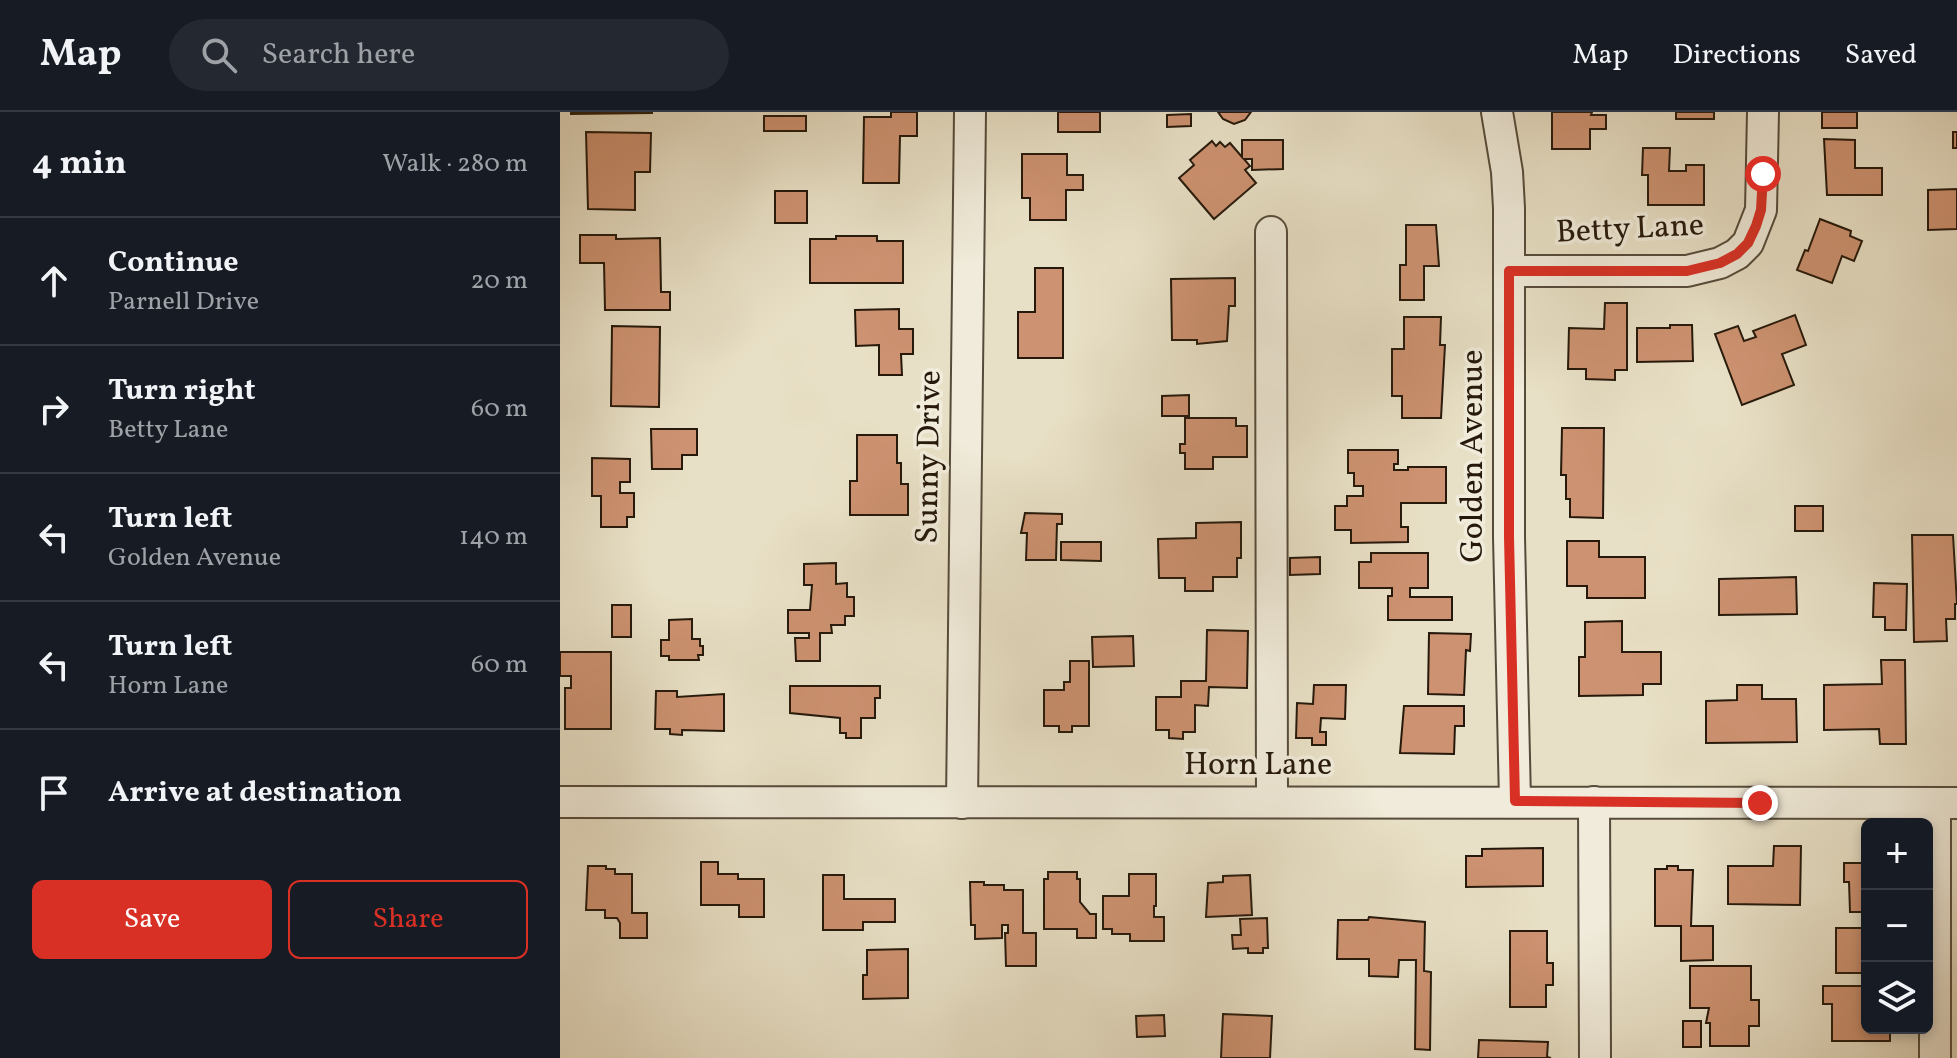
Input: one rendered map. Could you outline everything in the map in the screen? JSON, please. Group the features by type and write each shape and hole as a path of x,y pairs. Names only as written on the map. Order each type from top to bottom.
{"street":[{"name":"Sunny Drive","path":"962,803 970,112"},
{"name":"Golden Avenue","path":"1497,112 1507,172 1509,537 1515,801"},
{"name":"Betty Lane","path":"1509,271 1687,271 1720,263 1737,254 1748,243 1761,210 1763,112"},
{"path":"1271,232 1272,802"},
{"name":"Horn Lane","path":"560,802 1946,803"},
{"path":"1594,802 1595,1058"},
{"path":"1935,1058 1946,803"}],"building":[{"path":"652,112 652,113 571,114"},
{"path":"891,112 917,112 917,136 900,136 899,183 863,183 864,117 891,117"},
{"path":"1058,112 1100,112 1100,132 1058,132"},
{"path":"1218,112 1251,112 1245,120 1234,124 1223,119"},
{"path":"1552,112 1606,115 1606,129 1590,129 1590,149 1552,149"},
{"path":"1676,112 1714,112 1714,119 1676,119"},
{"path":"1822,112 1857,112 1857,128 1822,128"},
{"path":"1191,114 1191,126 1167,127 1167,115"},
{"path":"764,116 806,116 806,131 764,131"},
{"path":"586,132 651,133 650,172 635,172 635,210 588,209"},
{"path":"1953,132 1957,132 1957,148 1953,148"},
{"path":"1824,139 1855,140 1855,168 1882,168 1882,195 1827,195"},
{"path":"1242,140 1283,140 1283,169 1252,170 1252,159 1244,159 1250,166 1245,170 1256,183 1214,219 1179,178 1194,165 1190,160 1212,141 1216,146 1220,142 1225,147 1230,143 1242,157"},
{"path":"1643,148 1670,148 1669,171 1686,171 1686,165 1704,165 1704,205 1648,205 1648,175 1642,175"},
{"path":"1022,154 1067,154 1067,175 1083,175 1083,190 1066,190 1066,220 1030,220 1030,198 1022,198"},
{"path":"1957,189 1957,229 1928,230 1928,190"},
{"path":"775,191 807,191 807,223 775,223"},
{"path":"1820,219 1851,231 1850,236 1862,241 1854,261 1842,256 1832,283 1797,270"},
{"path":"1406,225 1436,225 1439,266 1424,266 1424,300 1400,300 1400,265 1406,265"},
{"path":"580,235 616,235 616,239 660,238 661,292 670,292 670,310 605,310 604,263 580,263"},
{"path":"836,236 877,236 877,241 903,241 903,283 810,283 810,239 836,239"},
{"path":"1035,268 1063,268 1063,358 1018,358 1018,312 1035,312"},
{"path":"1235,278 1235,306 1229,306 1227,341 1197,344 1197,340 1172,340 1171,279"},
{"path":"1605,303 1627,303 1627,370 1615,370 1615,380 1586,379 1586,369 1568,369 1569,328 1604,329"},
{"path":"899,309 899,329 913,329 913,354 901,354 902,375 879,375 879,345 856,346 855,310"},
{"path":"1795,315 1806,345 1782,354 1794,385 1742,405 1715,334 1738,326 1744,341 1756,337 1753,331"},
{"path":"1404,317 1441,317 1440,345 1445,345 1441,418 1402,418 1402,396 1392,396 1392,349 1404,349"},
{"path":"1670,325 1692,325 1693,361 1637,362 1637,328 1670,328"},
{"path":"612,326 660,327 659,407 611,406"},
{"path":"1189,395 1189,416 1162,416 1162,396"},
{"path":"1185,418 1236,418 1236,426 1247,426 1247,457 1213,457 1213,469 1185,469 1185,453 1180,453 1180,444 1185,444"},
{"path":"1562,428 1604,428 1603,518 1570,517 1566,475 1561,475"},
{"path":"651,429 697,429 697,455 682,455 682,469 652,469"},
{"path":"857,435 897,435 901,484 908,484 908,515 850,515 850,481 857,481"},
{"path":"1348,450 1398,450 1398,464 1394,464 1394,470 1446,467 1446,503 1401,503 1401,527 1408,527 1408,542 1351,543 1351,530 1335,530 1335,506 1347,506 1347,496 1363,496 1363,486 1354,486 1354,473 1348,473"},
{"path":"592,458 630,459 630,482 620,482 620,493 634,493 634,517 627,517 627,527 601,527 601,496 592,496"},
{"path":"1795,506 1823,506 1823,531 1795,531"},
{"path":"1025,513 1062,514 1062,524 1057,524 1056,560 1026,560 1027,533 1021,533"},
{"path":"1241,522 1241,558 1237,558 1237,577 1213,577 1213,591 1185,591 1185,578 1159,578 1158,539 1196,538 1196,523"},
{"path":"1912,535 1953,535 1957,604 1955,619 1946,619 1947,641 1914,642"},
{"path":"1567,541 1599,541 1599,557 1645,557 1645,598 1587,598 1587,586 1567,586"},
{"path":"1061,542 1101,542 1101,561 1061,560"},
{"path":"1371,553 1428,553 1428,588 1410,588 1410,597 1452,597 1452,620 1388,620 1388,596 1392,596 1392,588 1359,588 1359,562 1371,562"},
{"path":"1320,557 1320,574 1290,575 1290,558"},
{"path":"836,563 836,584 847,583 847,597 854,597 854,616 845,616 845,625 831,625 832,633 820,633 820,661 796,661 795,638 809,638 809,633 788,633 788,610 810,610 812,585 804,585 804,564"},
{"path":"1796,577 1797,614 1719,615 1719,579"},
{"path":"1874,583 1907,584 1906,630 1885,630 1885,617 1873,617"},
{"path":"612,605 631,605 631,637 612,637"},
{"path":"692,619 692,639 700,639 700,646 703,646 703,655 698,655 699,660 669,660 669,656 661,656 661,640 669,640 669,620"},
{"path":"1622,621 1622,652 1661,652 1661,684 1643,684 1643,695 1579,696 1579,657 1585,657 1585,622"},
{"path":"1207,630 1248,631 1247,688 1209,687 1208,706 1195,705 1195,732 1183,732 1183,739 1169,738 1169,730 1156,730 1156,697 1181,697 1181,681 1206,681"},
{"path":"1429,633 1471,634 1470,651 1466,650 1464,695 1428,694"},
{"path":"1133,636 1134,666 1093,667 1092,637"},
{"path":"560,652 611,652 611,729 565,729 565,688 571,688 571,676 560,676"},
{"path":"1881,660 1905,660 1906,744 1880,744 1879,729 1824,730 1824,685 1882,684"},
{"path":"1070,661 1089,661 1089,726 1072,726 1072,732 1059,732 1059,726 1044,726 1044,690 1064,690 1064,682 1070,682"},
{"path":"1314,685 1346,685 1345,719 1321,718 1320,732 1326,732 1326,745 1312,745 1312,738 1296,738 1297,703 1313,704"},
{"path":"1737,685 1762,685 1762,699 1796,699 1797,742 1706,743 1706,701 1737,700"},
{"path":"790,686 880,686 880,698 875,698 875,718 861,718 861,738 846,738 846,733 840,733 840,718 790,713"},
{"path":"656,691 677,691 677,697 724,694 724,731 682,730 682,735 670,734 670,729 655,729"},
{"path":"1404,706 1464,706 1464,726 1455,726 1454,754 1400,753"},
{"path":"1774,846 1801,846 1800,905 1728,904 1728,866 1773,866"},
{"path":"1543,848 1543,886 1466,887 1466,856 1482,856 1482,849"},
{"path":"701,862 718,862 718,874 738,874 738,879 764,879 764,917 739,917 739,905 701,905"},
{"path":"1844,863 1861,863 1861,912 1850,912 1849,882 1844,882"},
{"path":"588,866 606,866 606,869 615,869 615,874 632,874 632,913 647,913 647,938 620,938 617,918 605,918 605,910 586,910"},
{"path":"1667,866 1693,870 1691,926 1713,926 1713,960 1681,961 1681,926 1655,926 1655,869 1667,869"},
{"path":"1048,872 1077,872 1080,902 1090,914 1096,914 1096,938 1077,938 1077,929 1044,929 1044,879 1048,879"},
{"path":"1129,874 1156,874 1154,917 1164,917 1164,941 1130,941 1130,934 1112,934 1112,929 1103,929 1103,896 1129,896"},
{"path":"823,875 844,875 844,899 895,899 895,922 863,922 863,930 823,930"},
{"path":"1250,875 1252,915 1206,917 1208,883 1223,882 1223,876"},
{"path":"970,882 1004,885 1004,890 1023,890 1023,933 1036,933 1036,966 1006,966 1005,933 1008,933 1008,925 1002,925 1002,938 975,939 975,925 971,925"},
{"path":"1369,917 1425,922 1424,971 1431,972 1430,1050 1415,1049 1416,960 1399,960 1398,977 1369,976 1369,959 1337,959 1338,920 1368,920"},
{"path":"1267,918 1268,948 1263,948 1263,953 1248,953 1248,948 1233,949 1232,935 1241,935 1240,919"},
{"path":"1836,928 1861,928 1861,973 1836,973"},
{"path":"1510,931 1547,931 1547,963 1553,963 1553,985 1546,985 1546,1007 1510,1007"},
{"path":"908,949 908,998 863,999 867,950"},
{"path":"1690,966 1751,966 1751,1000 1759,1000 1759,1026 1749,1026 1749,1046 1710,1046 1710,1023 1706,1023 1709,1008 1690,1008"},
{"path":"1823,986 1861,986 1861,1034 1890,1034 1890,1041 1832,1041 1832,1004 1823,1004"},
{"path":"1223,1014 1272,1016 1270,1058 1221,1058"},
{"path":"1164,1015 1165,1036 1137,1037 1136,1016"},
{"path":"1683,1021 1701,1021 1701,1047 1683,1047"},
{"path":"1479,1040 1548,1042 1547,1057 1551,1058 1478,1058"}],"route":[{"path":"1760,803 1515,801 1509,537 1509,271 1687,271 1720,263 1737,254 1748,243 1761,210 1763,174"}]}
